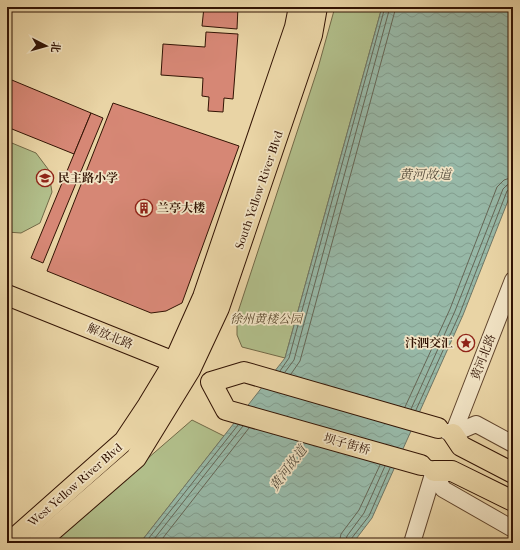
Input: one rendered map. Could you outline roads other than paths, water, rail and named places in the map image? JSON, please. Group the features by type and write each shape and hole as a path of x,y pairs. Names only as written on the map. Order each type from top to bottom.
{"main road":[{"name":"South Yellow River Blvd","path":"182,366 295,27 299,7"},
{"name":"South Yellow River Blvd","path":"182,366 219,308 312,35 317,7"},
{"name":"解放北路","path":"7,295 182,366 211,382"},
{"name":"West Yellow River Blvd","path":"9,543 124,442 148,405 182,366"},
{"name":"West Yellow River Blvd","path":"38,543 136,458 182,366"},
{"path":"211,382 244,372 445,431 462,446 513,473"},
{"name":"坝子街桥","path":"211,382 226,410 428,468 452,471 513,501"}],"street":[{"name":"黄河北路","path":"445,431 513,280"},
{"path":"445,431 476,424 513,444"},
{"path":"428,468 443,489 513,529"},
{"path":"412,543 428,468"}],"water":[{"name":"黄河故道","path":"382,7 513,7 513,188 463,315 372,518 353,543 140,543 285,358"}],"place":[{"name":"民主路小学","path":"45,178"},
{"name":"兰亭大楼","path":"144,208"},
{"name":"汴泗交汇","path":"466,343"}],"park label":[{"name":"徐州黄楼公园","path":"266,319"}]}
